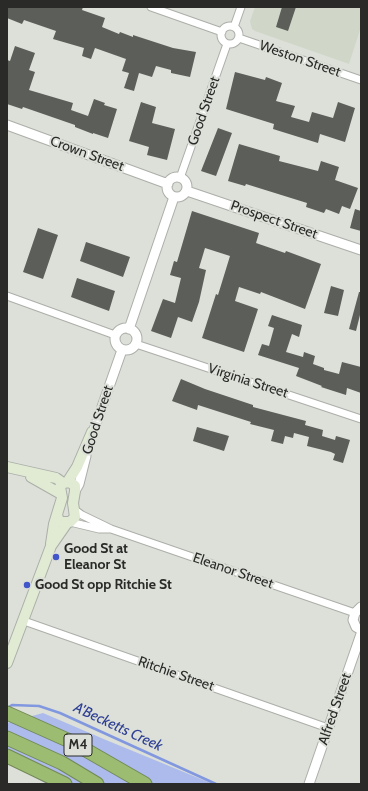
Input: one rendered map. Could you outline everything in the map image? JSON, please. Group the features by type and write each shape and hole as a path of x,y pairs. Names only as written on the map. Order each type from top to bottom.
{"highway":[{"name":"M4","path":"7,713 72,742 145,784"},
{"name":"M4","path":"7,738 62,763 97,784"},
{"path":"7,756 65,784"}],"main road":[{"path":"7,663 11,642 24,621 51,546 61,502 60,487 77,467 92,432"},
{"path":"7,467 72,483 75,491 73,503 75,517 68,522 51,546"},
{"path":"20,471 45,483 61,494"},
{"path":"57,515 59,521 68,522"}],"street":[{"path":"151,7 222,32"},
{"path":"234,27 241,7"},
{"path":"226,27 234,27 238,30 239,38 236,43 227,44 222,38 222,32 226,27"},
{"name":"Weston Street","path":"239,38 361,80"},
{"name":"Good Street","path":"180,178 227,44"},
{"name":"Crown Street","path":"7,125 168,184"},
{"path":"173,178 180,178 187,184 187,191 181,197 174,197 169,193 168,184 173,178"},
{"name":"Prospect Street","path":"187,191 361,250"},
{"path":"129,329 174,197"},
{"path":"7,296 115,334"},
{"path":"121,329 129,329 135,333 136,344 128,350 122,350 116,345 115,334 121,329"},
{"name":"Virginia Street","path":"136,344 361,418"},
{"name":"Good Street","path":"75,491 79,484 92,432 122,350"},
{"name":"Eleanor Street","path":"75,510 110,529 358,610"},
{"name":"Eleanor Street","path":"68,522 99,529 110,529"},
{"path":"358,610 354,624 361,630"},
{"name":"Ritchie Street","path":"24,621 328,728"},
{"name":"Alfred Street","path":"309,784 361,634"}],"shaded area":[{"path":"255,7 361,7 361,27 349,64 255,31 252,29 250,21"},
{"path":"43,713 213,784 47,784 7,762 7,723"}],"building":[{"path":"7,7 83,7 82,10 105,18 102,27 119,34 120,32 133,37 133,35 173,48 196,52 190,77 171,73 171,70 156,66 152,77 139,73 134,91 124,88 129,73 122,71 126,59 95,48 91,59 82,56 84,48 53,39 56,31 24,20 22,24 7,18"},
{"path":"282,7 296,7 288,31 276,27"},
{"path":"15,46 35,53 29,70 35,72 29,90 73,103 71,110 88,116 94,99 105,103 104,105 117,109 108,138 93,134 75,127 75,125 23,107 22,109 7,104 7,60 10,61"},
{"path":"235,72 265,80 266,77 282,83 276,101 295,106 291,117 309,122 312,112 333,118 338,102 355,108 345,142 320,134 318,143 273,129 274,124 226,109"},
{"path":"141,102 156,107 152,123 175,129 167,160 147,155 149,147 129,141"},
{"path":"218,128 232,133 216,176 201,171"},
{"path":"239,144 280,156 279,161 318,171 321,161 339,167 335,180 358,188 350,209 342,206 339,214 326,209 324,213 306,207 307,203 246,184 245,186 228,181"},
{"path":"355,209 361,211 361,231 350,228"},
{"path":"192,211 259,233 256,243 285,253 286,251 321,264 305,309 261,292 260,294 239,287 235,301 258,309 244,352 202,338 216,294 218,295 230,256 205,248 199,268 206,270 199,302 192,322 178,317 171,338 151,331 163,299 175,303 181,278 170,275 174,261 177,262"},
{"path":"38,228 58,235 43,279 23,272"},
{"path":"86,242 130,257 123,277 80,261"},
{"path":"77,278 115,291 109,311 71,297"},
{"path":"331,286 344,290 338,316 324,313"},
{"path":"359,292 361,292 361,311 356,331 349,329"},
{"path":"272,315 302,325 299,337 292,334 286,352 303,357 304,352 315,356 313,364 324,368 324,370 339,374 342,362 361,367 361,393 347,388 346,395 321,387 322,386 296,376 299,368 258,355 262,344 269,346 274,328 268,326"},
{"path":"181,379 205,389 253,405 253,407 306,421 305,425 323,430 322,436 335,440 336,436 350,440 343,463 333,460 335,454 331,452 307,446 309,437 294,433 293,438 285,436 283,444 271,441 274,430 250,424 251,422 198,405 197,410 172,401"},
{"path":"197,427 229,436 224,451 193,441"}],"waterway":[{"name":"A'Becketts Creek","path":"7,708 12,705 39,706 60,713 216,784"}],"place":[{"name":"Good St at Eleanor St","path":"56,557"},
{"name":"Good St opp Ritchie St","path":"27,585"}]}
